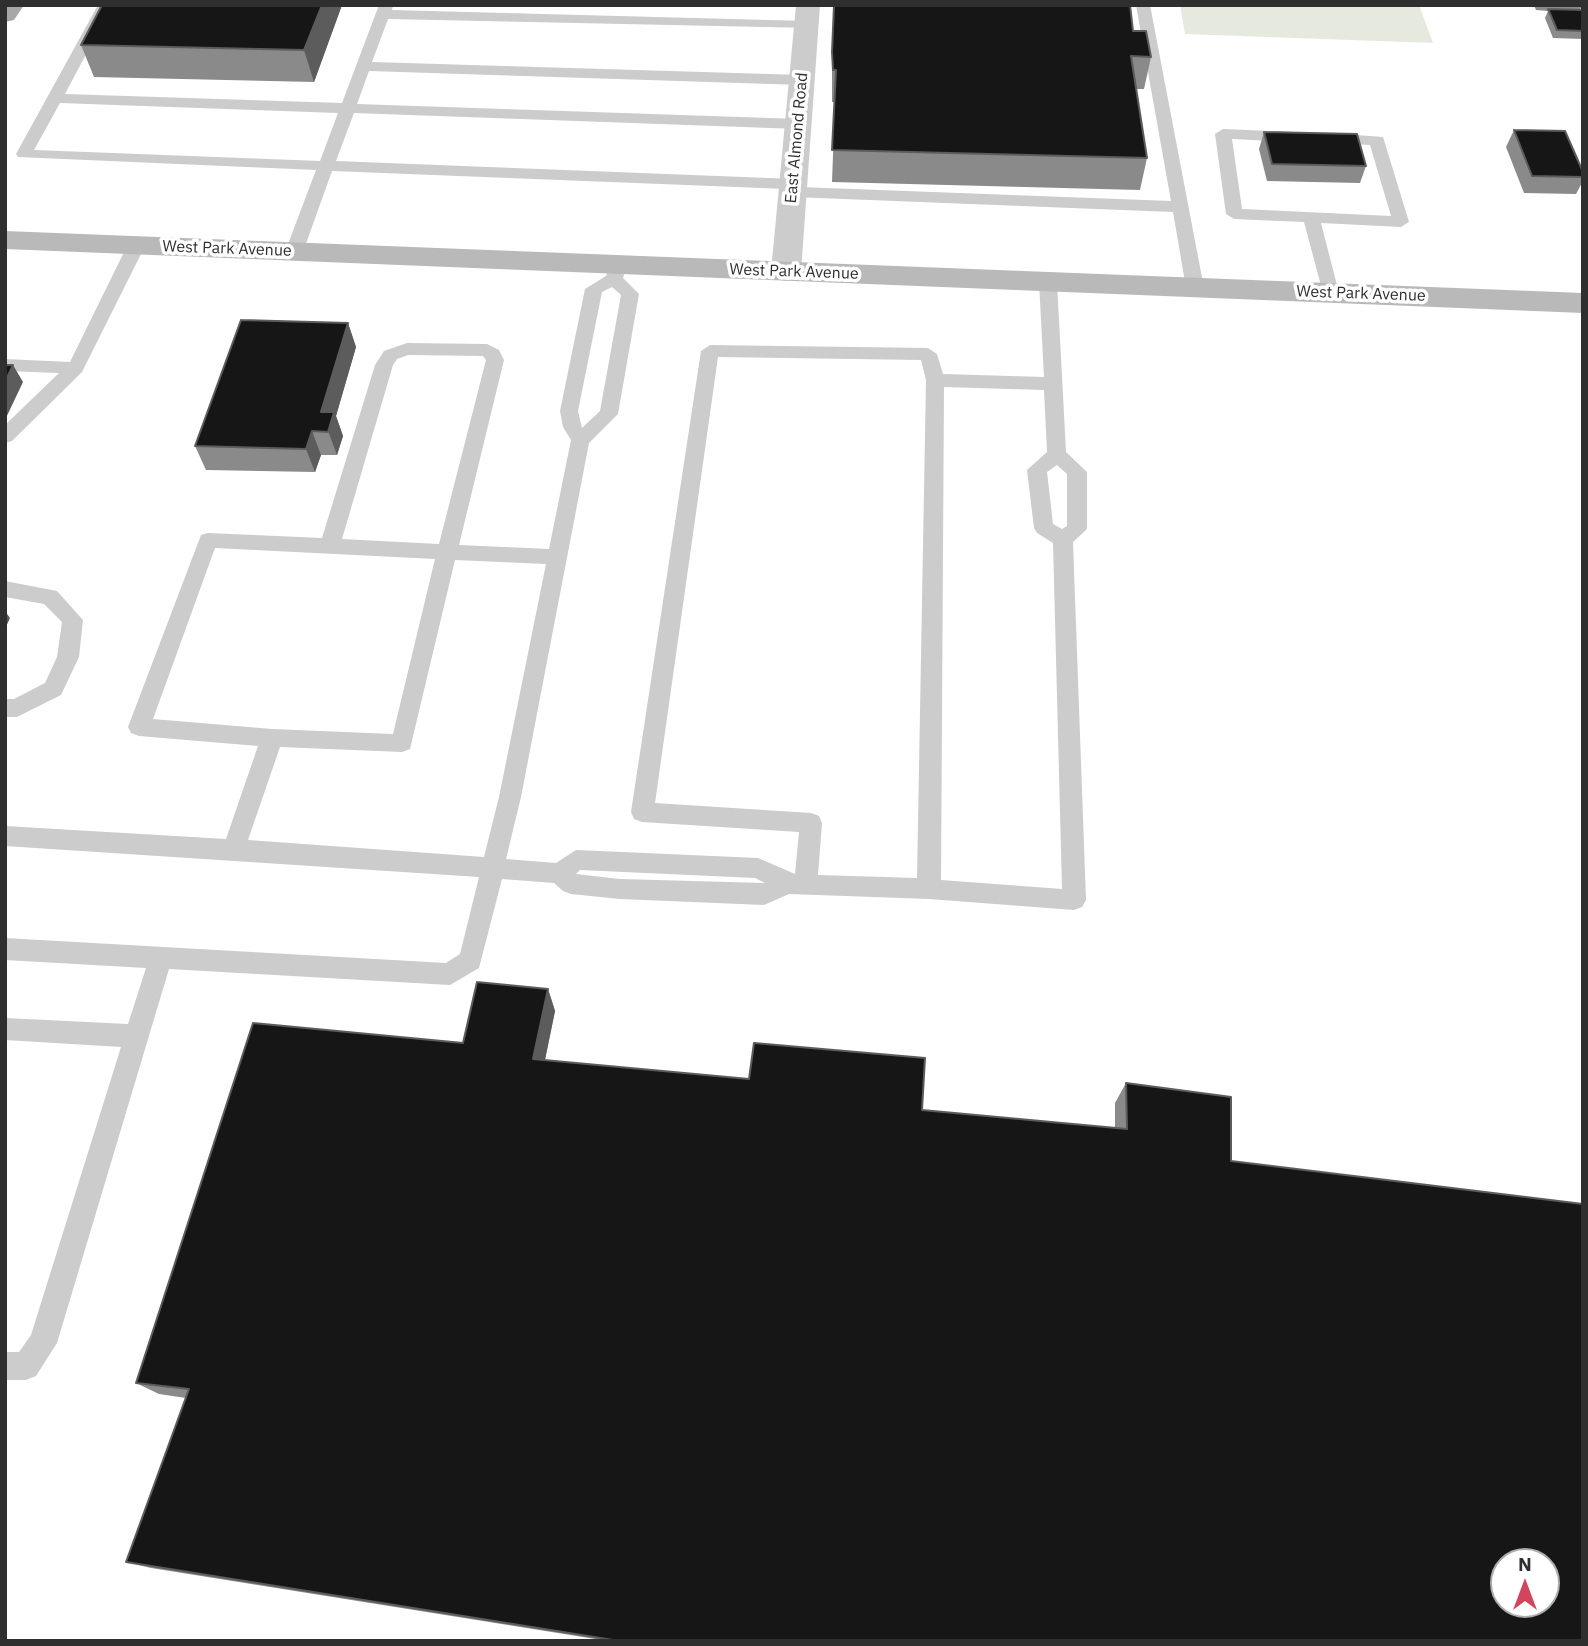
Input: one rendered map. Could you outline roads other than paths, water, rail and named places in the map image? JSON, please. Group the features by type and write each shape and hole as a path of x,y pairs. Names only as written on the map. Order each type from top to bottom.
{"main road":[{"path":"5,15 12,5"},
{"name":"West Park Avenue","path":"5,240 294,252 616,272 786,272 1583,303"}],"street":[{"name":"East Almond Road","path":"786,272 807,15"}],"lane":[{"path":"105,5 24,153 327,165 1180,207"},
{"path":"1143,5 1195,288"},
{"path":"294,252 385,10 807,15"},
{"path":"364,66 802,80"},
{"path":"54,97 799,124"},
{"path":"1223,134 1377,140 1401,222 1311,217 1234,214 1223,134"},
{"path":"1311,217 1330,293"},
{"path":"5,436 76,368 136,246"},
{"path":"5,948 450,974 470,960 510,797 580,440 609,414 630,293 616,272 594,289 569,411 572,427 580,440"},
{"path":"1048,282 1056,454 1077,472 1077,529 1063,539"},
{"path":"330,546 384,365 390,355 407,349 487,350 493,354 495,360 447,552 402,743 272,738 139,727 208,540 447,552 556,557"},
{"path":"797,884 811,823 642,812 710,351 928,354 935,380 929,889"},
{"path":"5,365 76,368"},
{"path":"935,380 1054,384"},
{"path":"1056,454 1037,470 1044,528 1063,539"},
{"path":"5,836 234,849 560,873 571,884 620,889 764,895 797,884 929,889 1074,900 1063,539"},
{"path":"5,589 50,597 73,620 68,657 53,689 17,708 5,708"},
{"path":"234,849 272,738"},
{"path":"5,1366 26,1366 43,1343 162,957"},
{"path":"5,1030 137,1036"}]}
